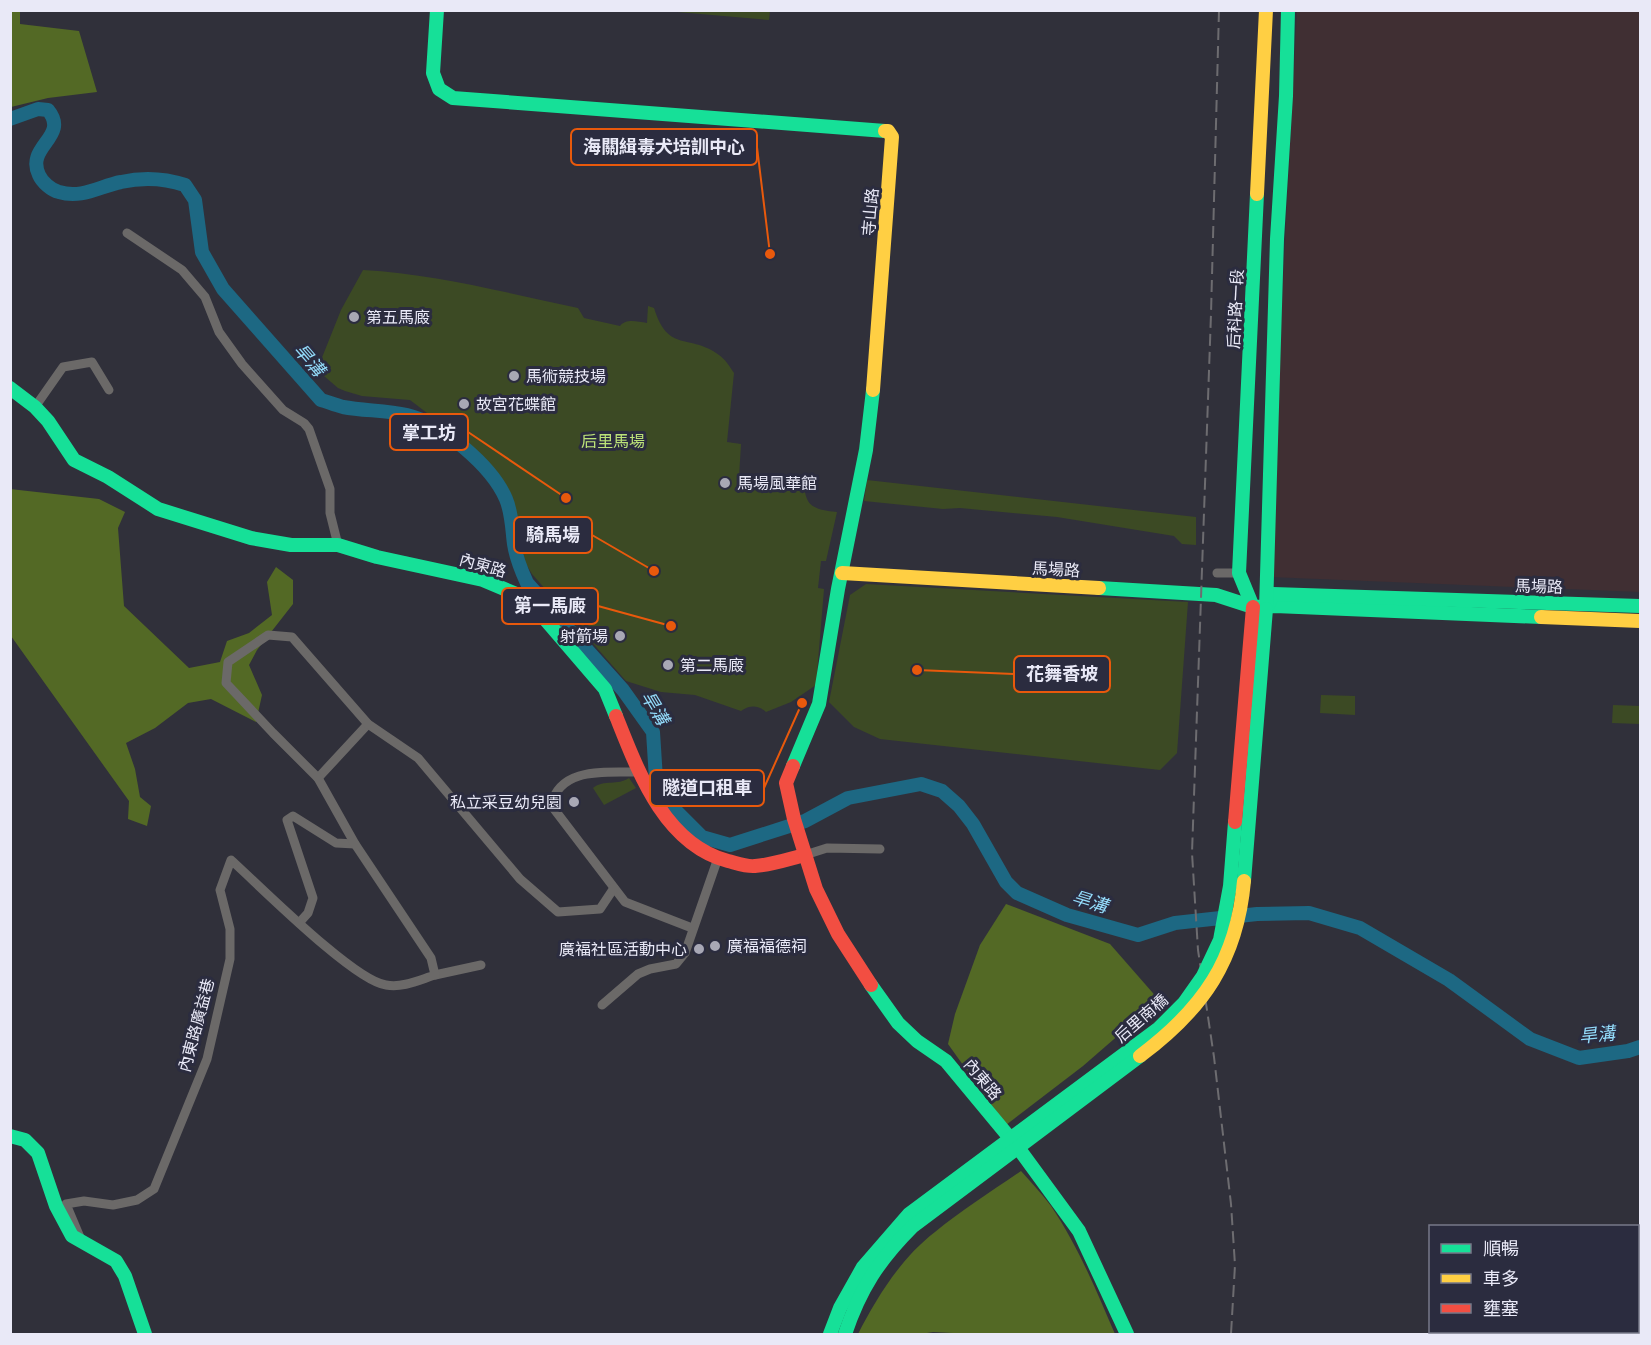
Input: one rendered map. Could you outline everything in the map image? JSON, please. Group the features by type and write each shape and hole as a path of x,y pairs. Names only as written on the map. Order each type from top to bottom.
{"street":[{"name":"寺山路","path":"437,10 435,83 440,93 453,98 888,131 892,137 872,400 859,494 842,573 819,704 786,783 799,836"},
{"name":"后科路一段","path":"1259,608 1239,573 1266,10"},
{"path":"1259,608 1286,96 1288,10"},
{"path":"127,233 182,270 205,297 219,332 242,364 283,410 304,423 309,429 330,489 330,513 338,545"},
{"path":"35,407 63,367 92,362 109,390"},
{"name":"內東路","path":"10,388 35,407 48,421 74,460 108,477 158,509 270,543 338,545 377,557 483,580 521,596 538,611 605,689 638,772 655,801 673,825 691,843 718,858 753,867 805,855"},
{"name":"馬場路","path":"842,573 1216,595 1259,608 1275,606 1641,621"},
{"path":"1217,573 1239,573"},
{"name":"馬場路","path":"1259,608 1273,594 1641,606"},
{"name":"后里南橋","path":"830,1335 831,1327 848,1291 862,1268 876,1248 909,1214 1159,1028 1184,1003 1203,976 1220,940 1230,886 1259,608"},
{"name":"后里南橋","path":"845,1335 864,1283 878,1263 905,1234 1167,1036 1193,1010 1219,973 1231,945 1243,890 1259,608"},
{"path":"435,975 431,958 355,844 318,778 226,683 228,662 268,635 291,637 368,724 418,758 520,879 558,912 600,909 614,888"},
{"path":"318,778 368,724"},
{"path":"638,772 582,774 566,782 554,793 551,805 625,902 692,928"},
{"path":"299,922 308,913 313,898 287,820 293,816 336,843 355,844"},
{"name":"內東路","path":"799,836 816,889 827,913 881,1001 898,1023 917,1041 946,1061 1019,1149 1079,1231 1127,1335"},
{"path":"805,855 827,848 880,849"},
{"path":"602,1005 638,974 676,964 685,953 718,858"},
{"name":"內東路廣益巷","path":"82,1242 66,1204 84,1201 113,1204 136,1200 154,1189 203,1069 230,959 230,929 220,890 231,860 359,973 383,985 401,986 435,975 481,965"},
{"path":"10,1136 25,1140 38,1154 56,1206 72,1236 116,1261 125,1276 145,1335"}],"shaded area":[{"path":"1297,11 1640,11 1640,592 1268,577"}],"green space":[{"path":"666,10 770,11 769,20"},
{"path":"10,11 20,11 20,24 79,31 97,92 48,98 11,107"},
{"name":"后里馬場","path":"363,270 444,280 498,290 578,308 584,318 620,326 629,321 647,323 648,306 654,308 666,332 673,337 699,345 721,357 734,373 727,442 741,444 739,477 798,483 804,489 810,504 821,510 837,512 826,561 821,561 818,588 824,589 816,685 791,702 766,712 754,707 741,711 695,695 661,692 626,681 532,574 525,562 513,498 504,482 473,448 410,400 362,396 345,391 338,388 317,370 341,310"},
{"path":"867,480 1196,517 1196,545 1182,544 1174,536 1057,517 864,501"},
{"path":"10,489 99,499 125,512 118,528 124,606 189,668 220,662 227,641 249,633 272,615 267,582 276,567 293,580 293,604 257,650 249,665 262,695 256,722 211,699 188,703 155,728 126,743 135,769 140,797 151,806 147,826 128,819 129,801 11,636"},
{"path":"866,584 1188,602 1177,753 1160,770 880,739 854,727 829,702 850,595"},
{"path":"1321,695 1355,696 1355,715 1320,713"},
{"path":"1613,705 1640,706 1640,724 1612,723"},
{"path":"629,778 636,788 604,805 593,788 597,785 620,782"},
{"path":"1006,904 1110,944 1159,1000 1083,1066 1006,1125 948,1044 955,1014 980,945"},
{"path":"1021,1171 1051,1206 1070,1237 1115,1334 933,1332 858,1334 882,1292 923,1242 966,1208"}],"waterway":[{"name":"旱溝","path":"10,119 38,109 48,110 54,127 41,149 36,165 42,180 56,191 67,194 83,193 137,179 161,180 185,185 195,200 202,252 223,289 321,400 343,407 407,415 450,436 477,460 499,486 506,499 511,515 516,554 527,583 623,690 653,732 656,779 673,808 702,837 730,845 805,821 848,798 921,784 942,791 959,806 973,824 1006,882 1017,893 1067,915 1138,935 1175,923 1257,914 1309,913 1360,928 1449,980 1530,1039 1579,1058 1628,1051 1640,1047"}],"railway":[{"path":"1219,10 1192,853 1198,950 1214,1057 1231,1204 1235,1265 1231,1334"}],"traffic: fast":[{"path":"437,10 433,73 439,89 453,98 885,131"},
{"path":"1266,609 1277,239 1286,96 1288,10"},
{"path":"1253,607 1239,573 1257,194"},
{"path":"10,388 35,407 48,421 74,460 108,477 158,509 251,538 291,545 338,545 377,557 483,580 521,596 538,611 605,689 616,716"},
{"path":"793,766 819,704 838,589 866,450 873,390"},
{"path":"1099,588 1216,595 1253,607 1541,617"},
{"path":"1267,607 1273,594 1640,606"},
{"path":"1244,881 1266,609"},
{"path":"830,1334 840,1308 863,1267 909,1214 1159,1028 1184,1003 1203,976 1220,940 1230,886 1235,822"},
{"path":"871,985 898,1023 917,1041 946,1061 1019,1149 1079,1231 1127,1334"},
{"path":"845,1334 857,1303 880,1263 912,1227 1140,1056"},
{"path":"10,1136 25,1140 38,1153 56,1206 72,1236 116,1261 125,1276 145,1334"}],"traffic: slow":[{"path":"1257,194 1266,10"},
{"path":"873,390 892,137 888,131 885,131"},
{"path":"842,573 1099,588"},
{"path":"1541,617 1640,621"},
{"path":"1140,1056 1182,1020 1213,980 1225,959 1234,935 1244,881"}],"traffic: jam":[{"path":"1235,822 1253,607"},
{"path":"616,716 644,782 656,803 687,839 706,852 749,866 805,855"},
{"path":"793,766 786,783 794,819 816,889 838,934 871,985"}],"place":[{"name":"海關緝毒犬培訓中心","path":"770,254"},
{"name":"第五馬廄","path":"354,317"},
{"name":"馬術競技場","path":"514,376"},
{"name":"故宮花蝶館","path":"464,404"},
{"name":"馬場風華館","path":"725,483"},
{"name":"掌工坊","path":"566,498"},
{"name":"騎馬場","path":"654,571"},
{"name":"第一馬廄","path":"671,626"},
{"name":"射箭場","path":"620,636"},
{"name":"第二馬廄","path":"668,665"},
{"name":"花舞香坡","path":"917,670"},
{"name":"隧道口租車","path":"802,703"},
{"name":"私立采豆幼兒園","path":"574,802"},
{"name":"廣福福德祠","path":"715,946"},
{"name":"廣福社區活動中心","path":"699,949"}]}
